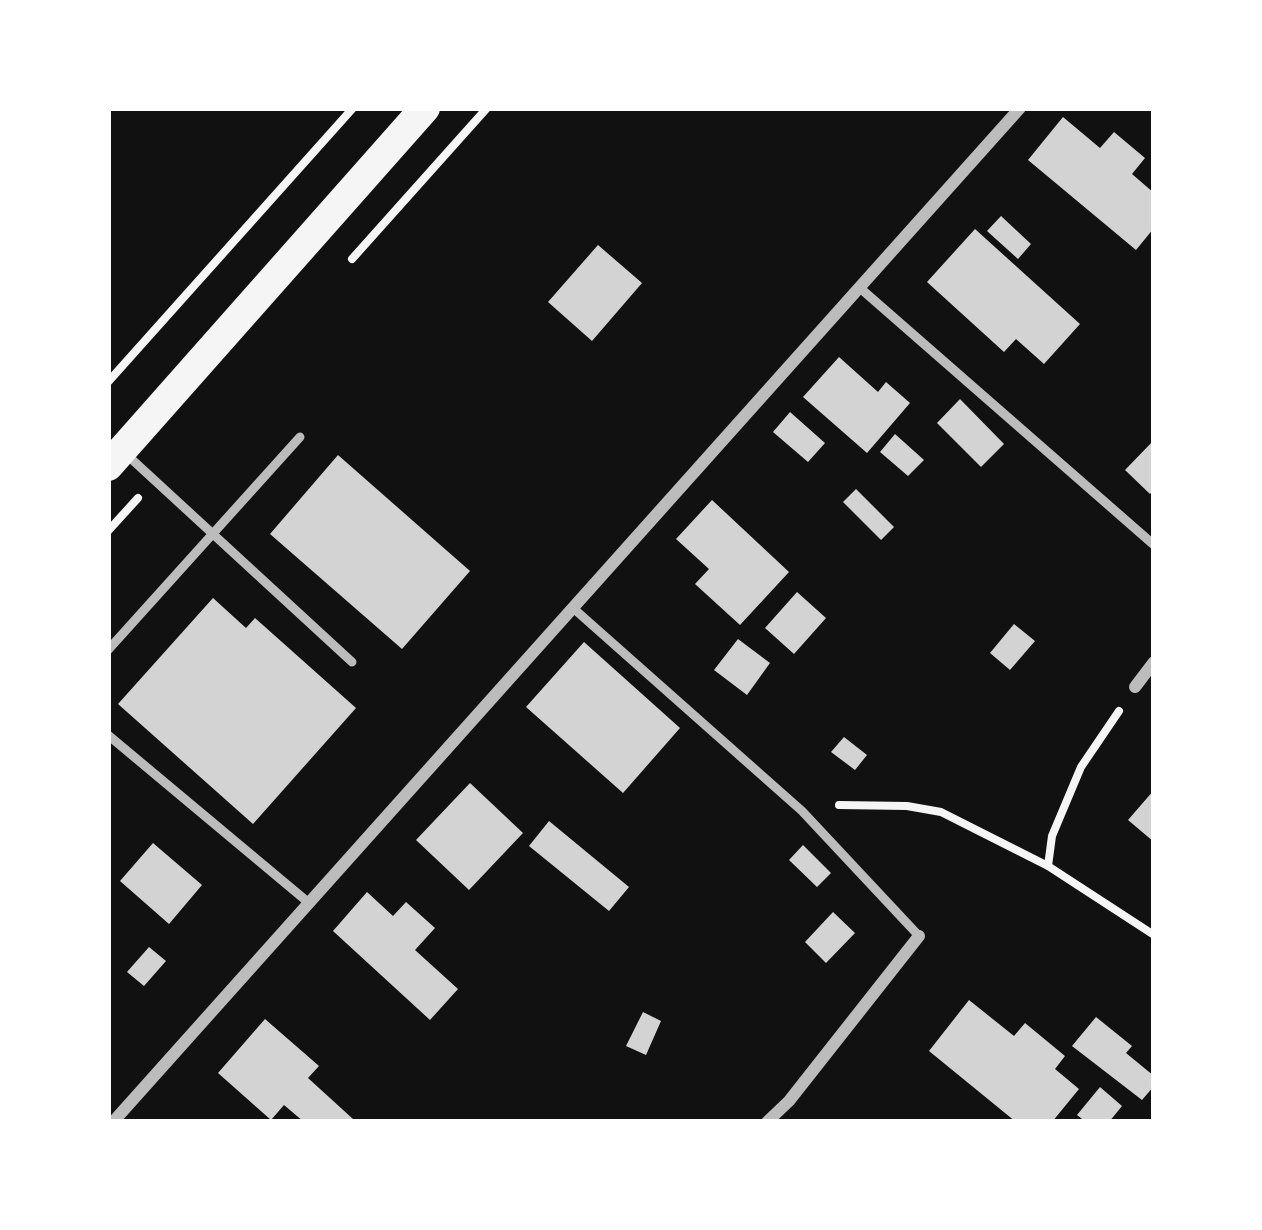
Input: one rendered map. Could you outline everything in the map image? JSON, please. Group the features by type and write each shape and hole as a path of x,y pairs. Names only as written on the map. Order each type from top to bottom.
{"main road":[{"path":"115,458 425,108"}],"street":[{"path":"113,1122 1020,108"},
{"path":"1135,687 1154,662"},
{"path":"767,1122 789,1101 920,936"}],"lane":[{"path":"860,288 1154,545"},
{"path":"108,650 301,437"},
{"path":"115,458 213,534 352,662"},
{"path":"573,608 802,811 920,936"},
{"path":"108,735 309,903"}],"path":[{"path":"108,382 352,108"},
{"path":"1048,866 1052,836 1081,767 1135,687"},
{"path":"840,805 907,806 941,812 1048,866 1154,935"}],"building":[{"path":"1063,117 1100,148 1114,132 1145,158 1132,174 1154,193 1154,228 1136,250 1028,160"},
{"path":"1001,216 1031,244 1018,259 987,231"},
{"path":"975,229 1080,324 1044,364 1016,339 1004,352 927,282"},
{"path":"598,245 642,283 592,341 548,302"},
{"path":"839,357 878,392 886,382 910,403 867,453 803,397"},
{"path":"960,399 1004,444 981,467 937,423"},
{"path":"790,412 825,443 808,462 773,432"},
{"path":"895,434 924,460 908,476 880,452"},
{"path":"1154,440 1154,490 1150,494 1125,470"},
{"path":"338,455 470,571 402,649 270,534"},
{"path":"856,489 894,527 881,540 843,502"},
{"path":"712,500 789,572 740,625 695,584 709,569 676,539"},
{"path":"797,592 826,618 794,654 765,628"},
{"path":"213,598 246,628 255,618 356,708 253,824 118,704"},
{"path":"1014,624 1035,641 1010,670 990,653"},
{"path":"738,639 770,663 747,695 714,670"},
{"path":"584,642 680,728 623,793 526,707"},
{"path":"844,737 867,755 855,770 831,752"},
{"path":"470,783 523,833 469,890 416,840"},
{"path":"1154,790 1154,842 1128,820"},
{"path":"549,821 629,887 609,911 529,846"},
{"path":"153,843 202,885 169,924 120,881"},
{"path":"803,845 831,873 817,887 789,860"},
{"path":"367,892 393,916 406,902 435,928 415,950 458,989 430,1020 333,931"},
{"path":"833,912 855,933 826,963 805,942"},
{"path":"149,947 166,961 144,986 127,972"},
{"path":"969,1000 1014,1036 1025,1023 1065,1056 1055,1069 1079,1089 1052,1122 1016,1122 929,1051"},
{"path":"643,1012 661,1021 646,1055 626,1046"},
{"path":"1096,1017 1132,1046 1126,1053 1154,1076 1154,1086 1142,1100 1072,1046"},
{"path":"265,1019 319,1066 308,1078 353,1119 350,1122 304,1122 284,1105 271,1120 218,1073"},
{"path":"1100,1087 1122,1106 1109,1122 1086,1122 1077,1115"}]}
